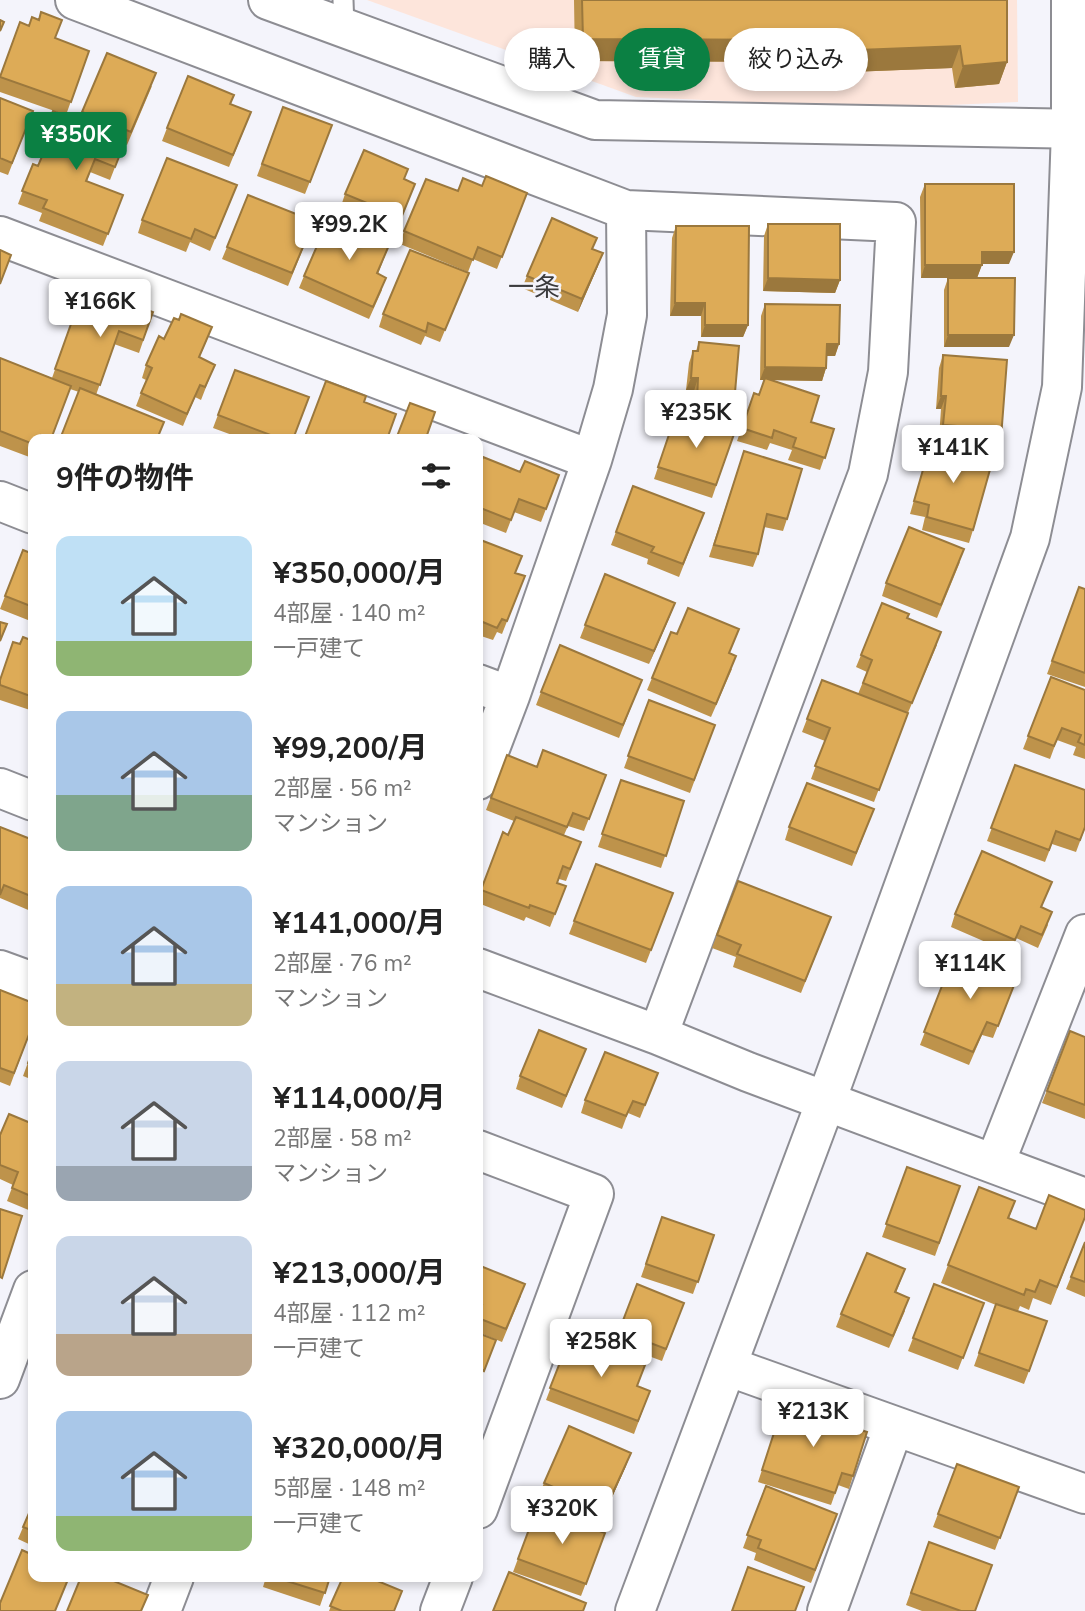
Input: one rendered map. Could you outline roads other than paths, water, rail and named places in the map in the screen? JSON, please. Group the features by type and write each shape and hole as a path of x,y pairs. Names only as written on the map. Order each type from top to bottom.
{"street":[{"path":"75,0 626,210 896,222 888,372 868,474 658,1035"},
{"path":"268,0 343,14 595,120 1078,129"},
{"path":"635,1611 826,1101 1030,538 1062,387 1078,129 1071,0"},
{"path":"483,752 494,690 592,460 613,389 627,315 626,210"},
{"path":"0,236 592,460"},
{"path":"0,501 28,512"},
{"path":"0,788 28,799"},
{"path":"995,1163 1085,934"},
{"path":"0,970 28,980"},
{"path":"483,970 1085,1198"},
{"path":"483,1152 594,1194 483,1495"},
{"path":"0,1379 28,1303"},
{"path":"727,1366 1085,1494"},
{"path":"827,1611 894,1426"},
{"path":"440,1611 451,1582"}],"district":[{"name":"一条","path":"534,287"}]}
